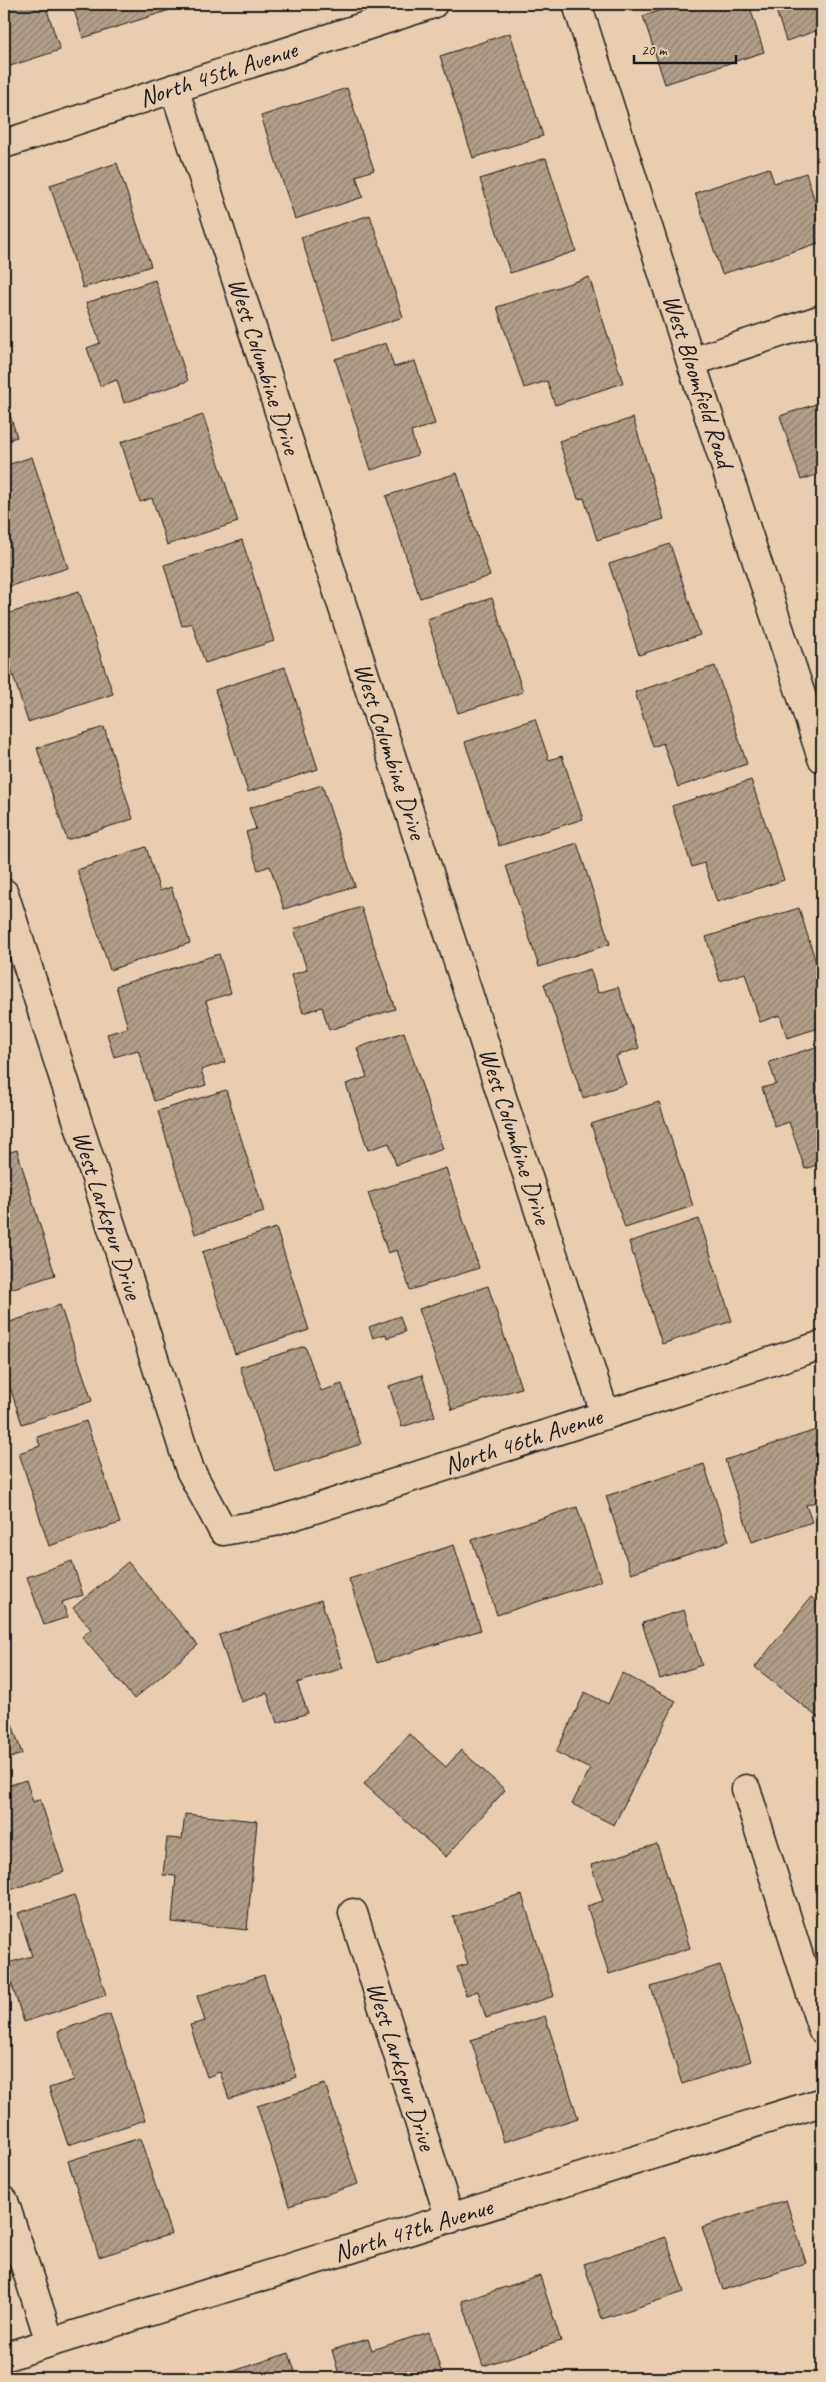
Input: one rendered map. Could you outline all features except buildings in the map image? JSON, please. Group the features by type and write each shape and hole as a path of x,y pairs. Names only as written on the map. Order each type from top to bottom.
{"street":[{"name":"North 45th Avenue","path":"4,144 174,88 373,13 433,4"},
{"name":"West Bloomfield Road","path":"577,4 691,362 822,758"},
{"name":"West Columbine Drive","path":"174,88 605,1414"},
{"path":"691,362 822,319"},
{"name":"West Larkspur Drive","path":"4,894 190,1470 223,1530"},
{"name":"North 46th Avenue","path":"223,1530 274,1522 822,1345"},
{"path":"746,1789 822,2029"},
{"name":"West Larkspur Drive","path":"353,1913 450,2219"},
{"name":"North 47th Avenue","path":"4,2358 50,2342 822,2102"},
{"path":"4,2201 50,2342"}]}
